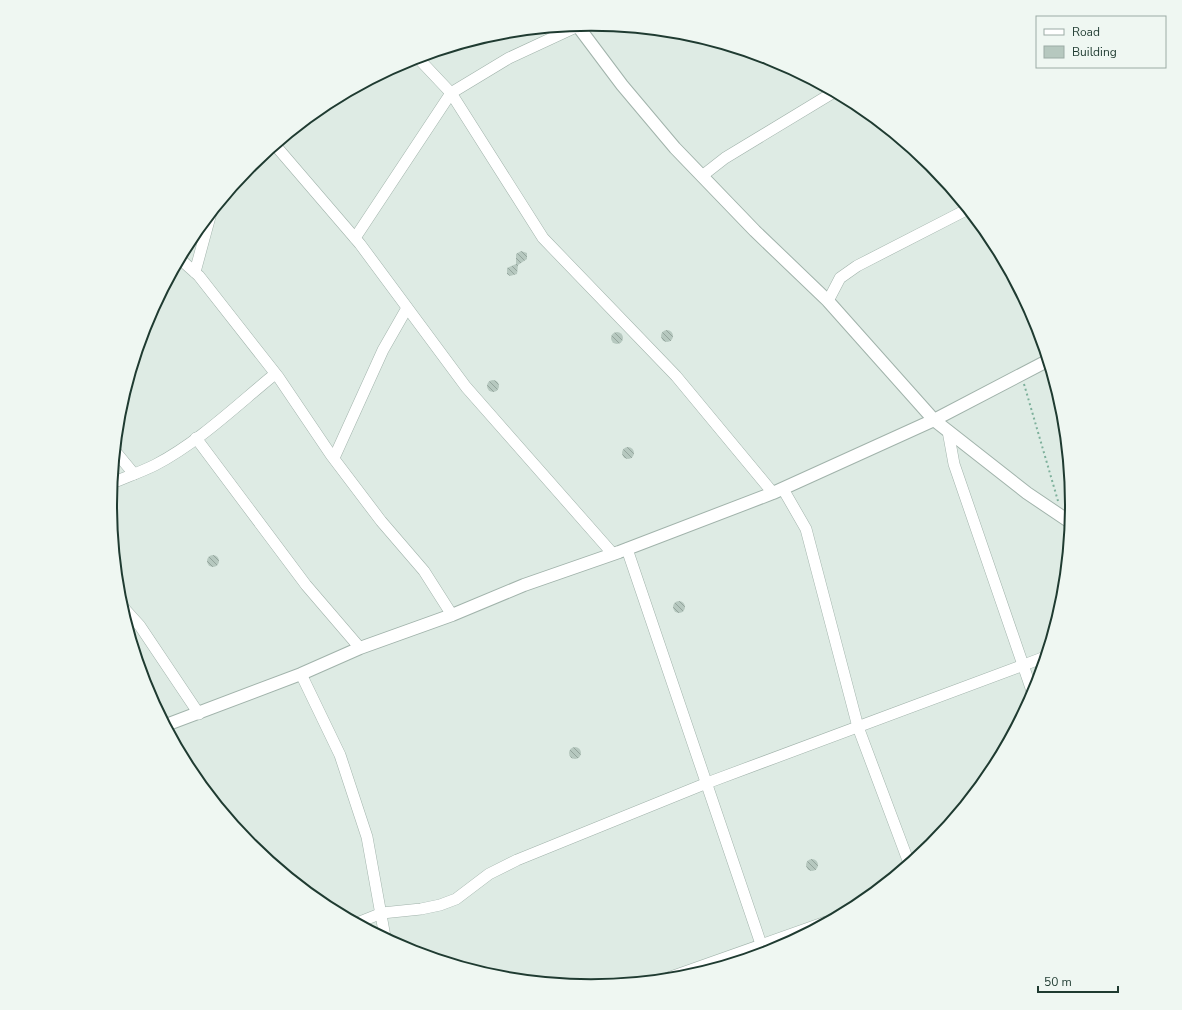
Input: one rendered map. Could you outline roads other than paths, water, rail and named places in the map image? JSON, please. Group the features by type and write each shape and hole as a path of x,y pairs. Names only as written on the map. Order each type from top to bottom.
{"street":[{"path":"582,31 622,85 702,176 755,231 828,302 934,420 1027,493 1065,518"},
{"path":"355,238 451,93 509,58 565,32"},
{"path":"422,62 451,93 543,238 676,376 778,491 806,529 858,727 907,858"},
{"path":"702,176 725,158 829,95"},
{"path":"278,149 355,238 466,387 613,554"},
{"path":"828,302 840,278 857,266 964,212"},
{"path":"195,272 208,226"},
{"path":"184,263 195,272 275,374 334,458 381,521 424,571 452,615"},
{"path":"334,458 383,350 407,308"},
{"path":"171,723 199,714 301,674 360,648 452,615 524,585 627,549 778,491 934,420 1043,363"},
{"path":"118,481 155,465 196,438 275,374"},
{"path":"948,431 954,464 1030,684"},
{"path":"196,438 306,585 360,648"},
{"path":"120,457 134,474"},
{"path":"627,549 761,947"},
{"path":"130,615 140,626 199,714"},
{"path":"364,920 382,913 421,909 440,905 456,899 502,866 707,783 1039,659"},
{"path":"301,674 340,755 367,837 384,931"}]}
